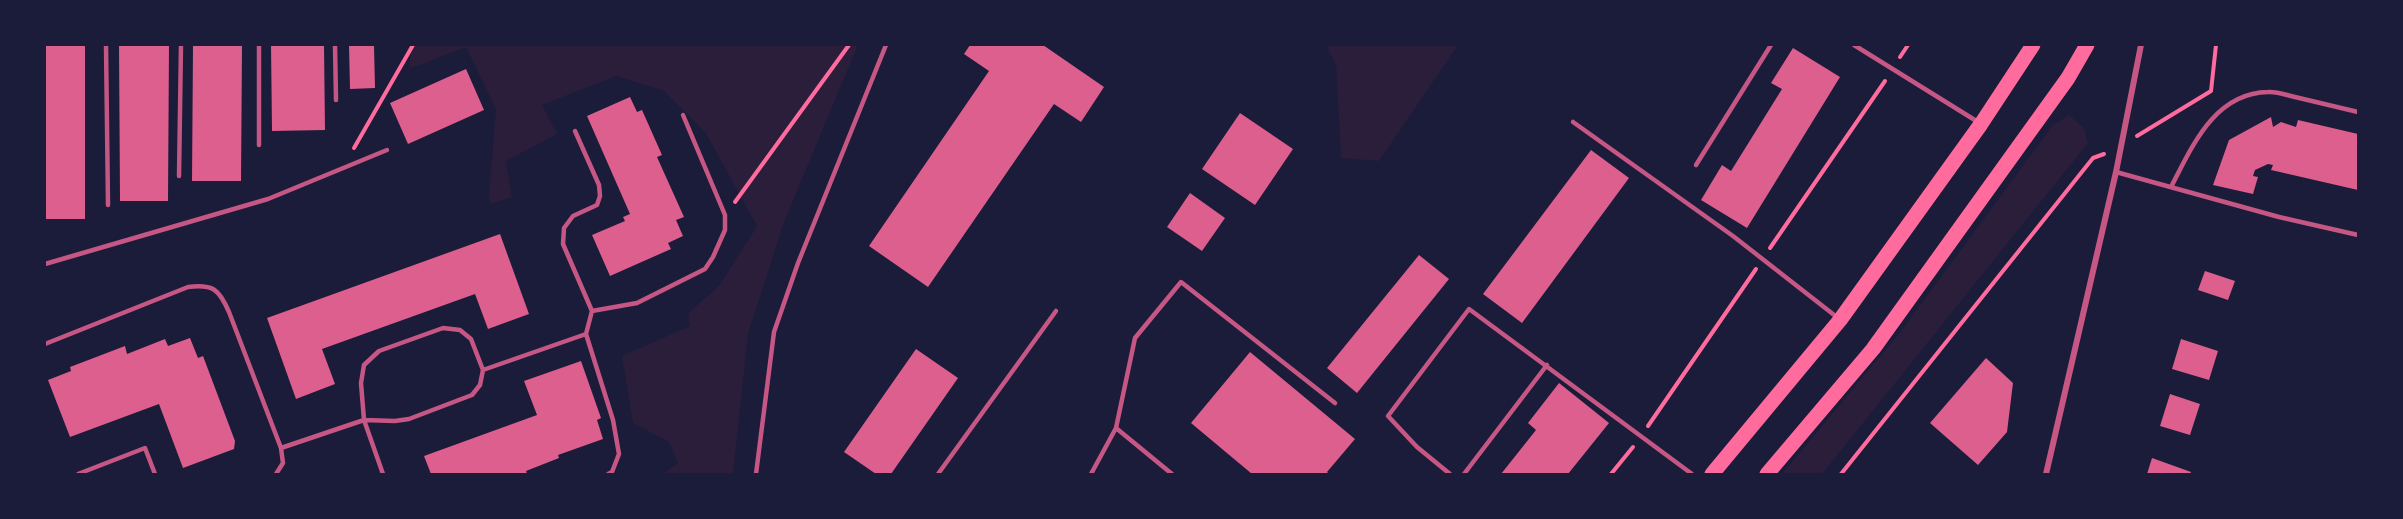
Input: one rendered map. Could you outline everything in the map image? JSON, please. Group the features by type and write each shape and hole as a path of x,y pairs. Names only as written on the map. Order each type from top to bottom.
{"main road":[{"path":"1712,474 1840,320 1981,124 2033,45"},
{"path":"1767,474 1873,349 2068,78 2087,45"}],"street":[{"path":"2046,474 2116,172 2141,45"}],"lane":[{"path":"106,45 108,205"},
{"path":"180,176 181,45"},
{"path":"259,45 259,145"},
{"path":"335,45 336,100"},
{"path":"756,474 774,332 798,262 886,45"},
{"path":"1696,165 1771,45"},
{"path":"1854,45 1981,124"},
{"path":"2171,187 2205,124 2238,99 2269,91 2358,112"},
{"path":"592,311 637,303 705,269 713,258 725,230 725,215 682,115"},
{"path":"1573,122 1733,236 1840,320"},
{"path":"575,131 599,185 600,196 597,205 573,216 564,228 563,244 592,311 586,334 613,420 619,454 612,472 608,474"},
{"path":"45,264 268,199 387,150"},
{"path":"2116,172 2358,235"},
{"path":"1091,474 1116,428 1135,338 1181,282 1335,403"},
{"path":"45,344 188,287 214,288 223,298 229,312 281,448 282,463 276,474"},
{"path":"1450,474 1417,447 1388,416 1469,309 1692,474"},
{"path":"938,474 1056,311"},
{"path":"281,448 364,420 410,419 472,395 480,385 483,370 471,339 460,330 443,328 379,351 364,365 361,383 364,420 383,474"},
{"path":"483,370 586,334"},
{"path":"1464,474 1547,365"},
{"path":"1116,428 1172,474"},
{"path":"78,474 145,448 155,474"}],"path":[{"path":"352,164 354,146 413,45"},
{"path":"725,215 849,45"},
{"path":"1841,474 2093,158 2120,147 2211,91 2216,45"}],"shaded area":[{"path":"411,45 858,45 784,222 748,334 733,474 663,474 678,463 669,442 633,423 622,356 690,326 688,313 719,286 757,226 705,132 664,91 616,76 542,105 557,134 506,161 512,197 491,204 489,195 496,109 466,47 409,69"},
{"path":"1326,45 1458,45 1379,161 1341,158 1336,65"},
{"path":"2069,115 2084,128 2088,143 1822,474 1782,474 1901,331 2053,125"}],"building":[{"path":"45,45 85,45 85,219 45,219"},
{"path":"119,45 169,45 168,201 120,201"},
{"path":"193,45 242,45 241,181 192,181"},
{"path":"271,45 324,45 325,130 272,131"},
{"path":"349,45 374,45 375,88 350,89"},
{"path":"970,45 1043,45 1104,87 1081,122 1054,104 928,287 869,246 989,71 964,54"},
{"path":"1793,48 1840,77 1747,228 1701,200 1722,165 1731,171 1782,89 1771,83"},
{"path":"466,69 484,110 408,144 390,103"},
{"path":"630,97 637,112 642,110 662,155 657,157 684,217 676,220 683,236 668,243 671,249 610,276 592,235 625,221 623,217 630,214 587,116"},
{"path":"1240,113 1293,149 1255,205 1202,169"},
{"path":"2271,117 2273,127 2281,122 2296,127 2298,120 2358,134 2358,190 2271,170 2273,165 2268,164 2255,170 2253,176 2258,177 2253,194 2213,185 2229,140"},
{"path":"1591,150 1629,178 1522,323 1483,294"},
{"path":"1190,193 1225,218 1202,251 1167,227"},
{"path":"500,234 529,314 488,329 475,294 322,349 335,384 296,399 267,318"},
{"path":"1419,255 1449,279 1357,393 1327,368"},
{"path":"2205,271 2235,281 2228,300 2198,290"},
{"path":"190,338 198,358 203,356 235,441 234,449 183,468 159,404 70,437 48,380 71,371 70,367 125,346 127,354 165,339 168,346"},
{"path":"2181,339 2218,351 2209,380 2172,369"},
{"path":"916,349 958,378 891,474 876,474 844,452"},
{"path":"1250,352 1355,439 1327,472 1329,474 1252,474 1191,423"},
{"path":"1986,358 2013,383 2007,432 1978,465 1930,423"},
{"path":"581,361 601,418 597,420 603,439 558,455 559,458 526,471 527,474 431,474 424,456 537,415 524,381"},
{"path":"1559,383 1609,423 1568,474 1501,474 1536,430 1528,423"},
{"path":"2170,394 2200,404 2190,435 2160,426"},
{"path":"2152,458 2191,472 2190,474 2147,474"}]}
